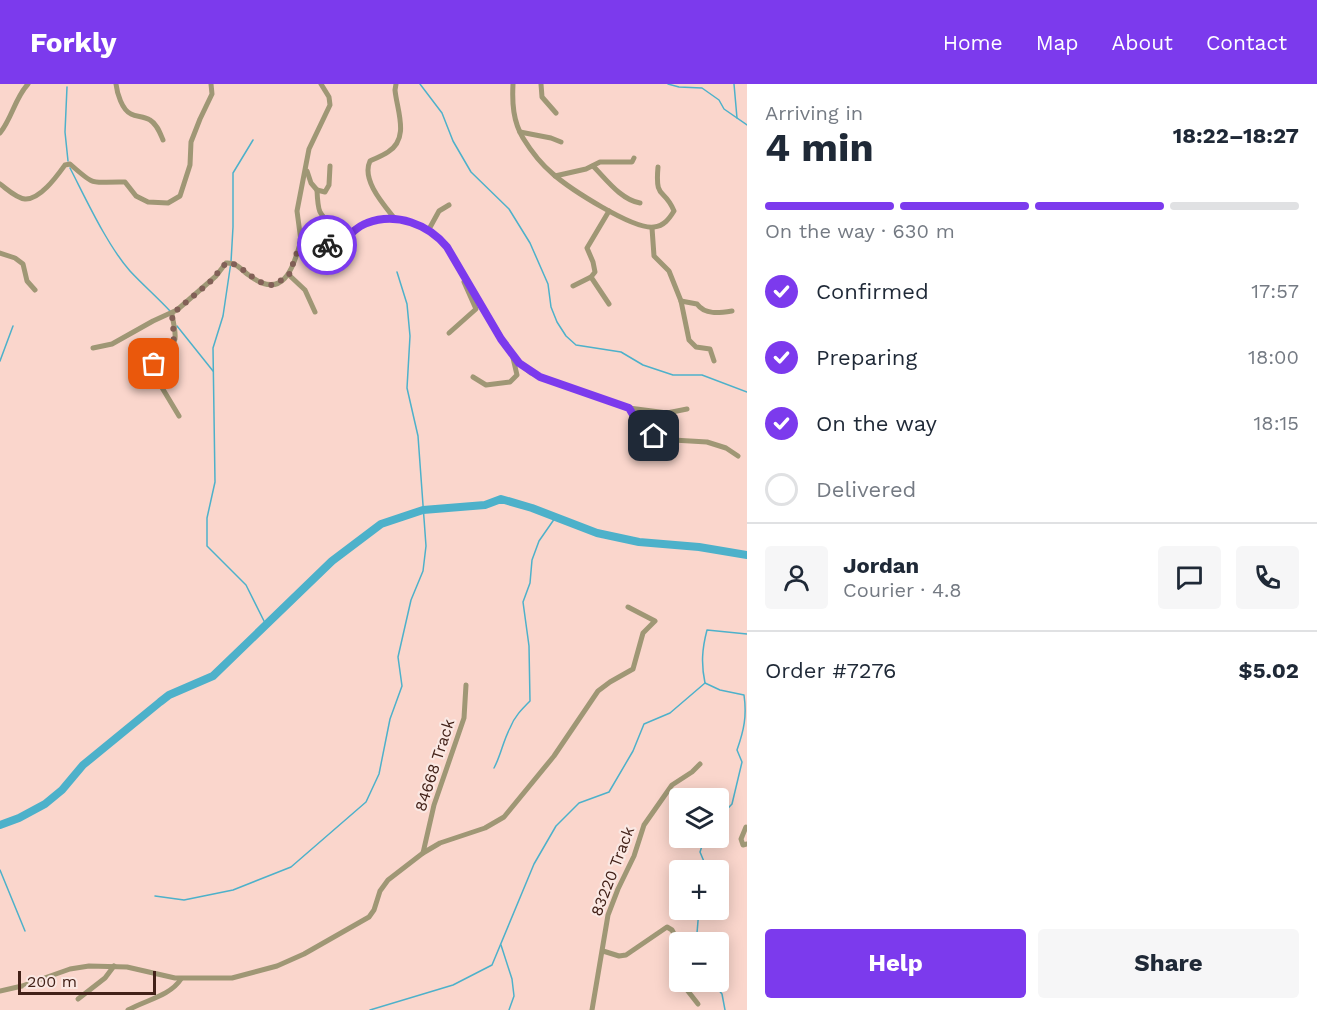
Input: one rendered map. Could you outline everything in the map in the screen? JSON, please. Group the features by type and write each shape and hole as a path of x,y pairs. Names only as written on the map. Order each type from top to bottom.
{"street":[{"path":"0,133 28,84"},
{"path":"116,84 126,111 151,120 163,140"},
{"path":"0,184 21,198 30,198 51,183 65,165 70,164 81,176 96,183 125,182 136,196 148,202 162,204 175,200 182,192 189,168 190,146 212,94 211,84"},
{"path":"93,348 112,344 153,321 172,314 209,283 226,263 233,263 252,278 266,285 274,285 289,275 301,241 297,211 310,144 330,105 329,97 321,84"},
{"path":"395,219 379,199 368,170 370,161 393,148 400,136 396,84"},
{"path":"513,84 513,108 520,132 530,148 555,176 609,211 631,223 652,228 665,223 674,211 672,205 659,193 658,167"},
{"path":"541,84 542,97 556,113"},
{"path":"520,132 561,142"},
{"path":"555,176 586,170 605,161 629,163 634,158"},
{"path":"306,167 311,183 317,190 325,192 328,188 330,166"},
{"path":"593,166 615,189 631,201 640,204"},
{"path":"317,190 319,210 337,230"},
{"path":"428,231 439,211 449,205"},
{"path":"573,286 591,277 595,272 587,248 609,211"},
{"path":"301,241 311,246 326,245 346,237 369,222 395,219 415,222 443,242 513,356 525,368 540,377 629,408 667,413 687,409"},
{"path":"652,228 654,256 669,271 681,301 689,340 696,347 710,349 714,361"},
{"path":"0,253 15,258 23,264 28,283 35,290"},
{"path":"449,333 477,307 459,267"},
{"path":"289,275 305,290 315,312"},
{"path":"591,277 609,304"},
{"path":"681,301 697,304 701,310 706,312 732,311"},
{"path":"172,314 174,345 154,364 152,371 179,416"},
{"path":"473,377 486,385 510,382 517,375 513,356"},
{"path":"629,408 641,428 654,436 673,440 707,442 726,448 738,456"},
{"path":"0,991 77,967 114,966 181,979 232,978 278,966 312,950 369,917 388,879 423,853 440,843 485,828 504,817 554,756 598,691 633,669 640,638 655,621 628,607"},
{"name":"84668 Track","path":"423,853 435,800 465,718 466,685"},
{"name":"83220 Track","path":"592,1010 608,915 637,849 646,821 672,785 700,764"},
{"path":"746,827 741,839 743,845 747,844"},
{"path":"603,951 619,956 626,955 666,927 673,932"},
{"path":"78,999 105,978 114,966"},
{"path":"128,1010 167,992 181,979"},
{"path":"689,992 698,1004"}],"waterway":[{"path":"420,84 442,113 453,141 471,172 509,209 530,243 548,284 551,307 566,336 576,345 621,352 643,365 673,375 702,375 747,392"},
{"path":"668,84 702,88 719,100 724,109 747,125"},
{"path":"734,84 737,118"},
{"path":"67,87 65,132 68,161"},
{"path":"253,140 233,173 231,262 223,316 213,348 215,482 207,518 207,546 246,585 266,625"},
{"path":"70,168 97,221 121,260 170,311"},
{"path":"155,896 184,900 233,890 291,867 366,802 379,774 390,719 402,686 398,657 411,600 423,571 426,546 418,436 407,388 410,336 407,304 397,272"},
{"path":"0,361 13,326"},
{"path":"177,326 213,371"},
{"path":"0,825 45,804 62,790 83,765 169,695 213,676 332,561 381,524 423,510 485,505 501,499 532,508 597,533 639,542 699,547 747,555"},
{"path":"494,768 514,720 530,701 529,646 523,602 530,583 532,560 539,541 555,518"},
{"path":"729,807 732,804 742,762 737,750 744,723 744,695 720,690 705,683 704,644 707,630 747,634"},
{"path":"370,1010 453,985 492,965 534,864 556,826 579,803 609,792 633,751 644,724 670,713 705,683"},
{"path":"701,848 700,852 703,860"},
{"path":"0,870 25,931"},
{"path":"697,932 698,920"},
{"path":"501,945 512,979 514,996 509,1010"},
{"path":"720,992 725,1010"}],"way so far":[{"path":"154,364 174,345 172,314 209,283 226,263 233,263 261,283 274,285 289,275 301,241 308,246 327,245"}],"route":[{"path":"327,245 337,242 369,222 404,219 415,222 439,238 447,247 501,339 519,363 540,377 629,408 641,428 654,436"}]}
